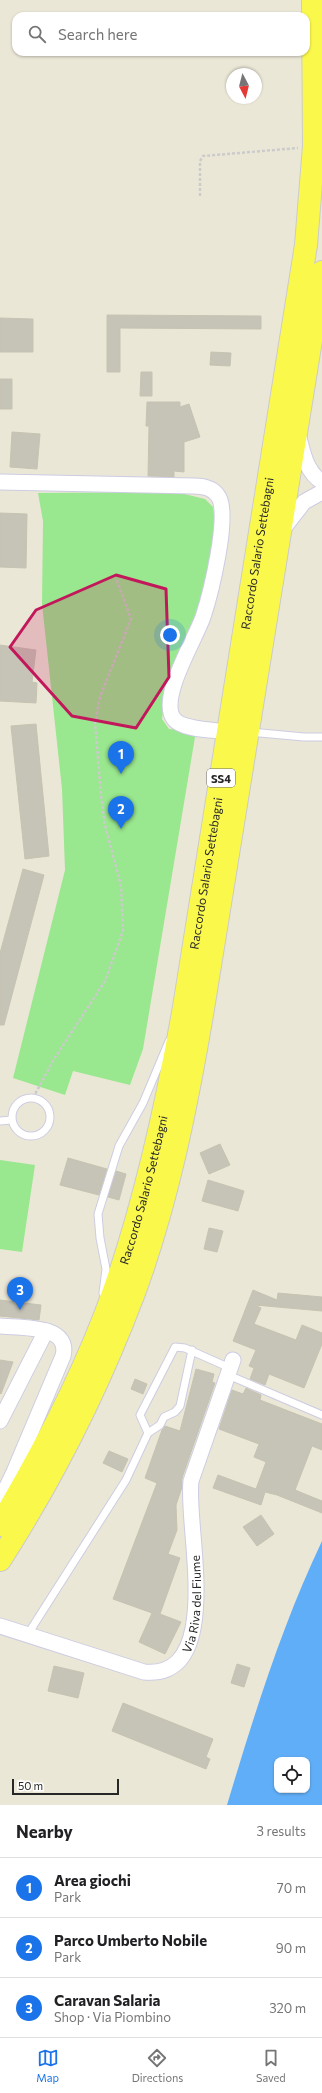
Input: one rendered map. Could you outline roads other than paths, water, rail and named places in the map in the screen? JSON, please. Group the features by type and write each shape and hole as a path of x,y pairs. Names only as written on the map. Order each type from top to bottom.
{"main road":[{"name":"Raccordo Salario Settebagni","path":"0,1560 24,1523 56,1465 87,1403 134,1292 151,1240 183,1121 193,1072 238,732 303,272 314,146 313,0"},
{"name":"Raccordo Salario Settebagni","path":"0,1525 22,1488 65,1405 95,1327 113,1293 149,1178 164,1116 238,732 280,533 322,272"}],"street":[{"path":"297,428 306,463 313,475 322,482"},
{"path":"0,482 194,486 211,489 218,494 224,513 220,543 203,617 176,679 171,693 170,708 173,718 181,725 238,732"},
{"path":"280,533 304,502 322,492"},
{"path":"0,1326 46,1330 56,1334 61,1339 64,1348 63,1356 14,1472 0,1501"},
{"path":"0,1421 46,1330"},
{"name":"Via Riva del Fiume","path":"0,1626 144,1672 154,1673 167,1670 183,1657 192,1635 197,1570 189,1494 191,1481 230,1368"}],"lane":[{"path":"238,732 304,737 322,736"},
{"path":"100,1300 105,1282 105,1263 100,1238 98,1214 119,1146 143,1103 184,1008"},
{"path":"33,1098 45,1104 51,1116 50,1122 42,1133 30,1137 23,1135 14,1127 12,1120 13,1108 22,1100 33,1098"},
{"path":"0,1121 12,1120"},
{"path":"148,1433 140,1415 176,1347 192,1350 322,1415"},
{"path":"28,1634 126,1480 148,1433 160,1425 164,1417 175,1412 180,1406 192,1350"}],"water":[{"path":"322,1541 322,1805 227,1805 281,1638"}],"place":[{"name":"Area giochi","path":"121,774"},
{"name":"Parco Umberto Nobile","path":"121,829"},
{"name":"Caravan Salaria","path":"20,1310"}]}
